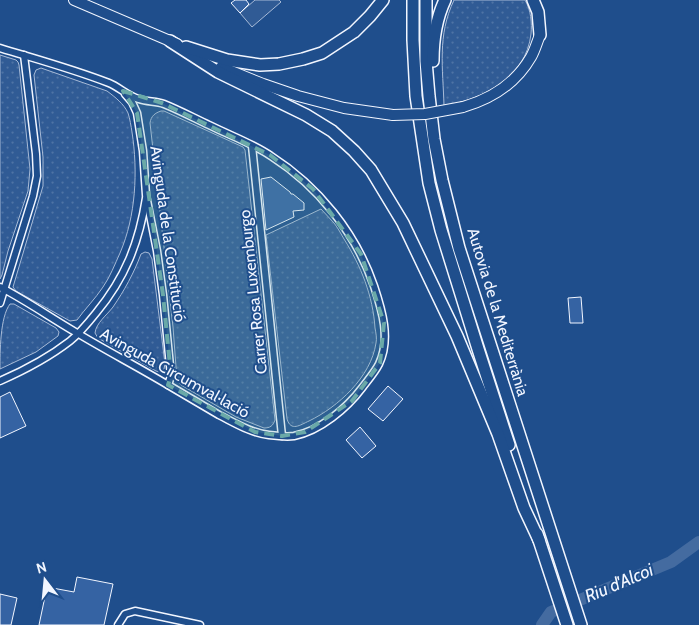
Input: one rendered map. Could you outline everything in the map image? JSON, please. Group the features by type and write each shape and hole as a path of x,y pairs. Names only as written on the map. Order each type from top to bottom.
{"highway":[{"path":"170,41 227,60 260,65 279,64 303,59 322,52 354,32 383,0"},
{"name":"Autovia de la Mediterrània","path":"413,0 416,96 429,183 441,230 508,451"},
{"name":"Autovia de la Mediterrània","path":"426,0 426,61 434,139 442,180 460,248 580,625"},
{"path":"429,92 433,77 436,26 445,0"},
{"path":"534,0 538,12 540,35"},
{"path":"540,0 543,11 543,23 540,35"},
{"path":"170,41 218,72 306,115 332,131 371,170 403,223 461,345 508,451 524,508 539,540 567,625"}],"main road":[{"path":"74,0 170,41 228,71 298,96 344,108 393,115 425,114 463,107 475,104 488,97 504,88 516,78 532,55 540,35"}],"street":[{"name":"Avinguda Circumval·lació","path":"0,48 93,77 113,85 139,100 162,103 270,155 293,171 313,189 346,230 361,254 380,304 384,323 383,353 380,363 371,377 352,401 329,419 305,432 293,436 269,435 238,425 186,397 2,288"},
{"path":"0,303 2,288 33,196 37,176 24,55"},
{"name":"Avinguda de la Constitució","path":"123,91 132,102 137,113 143,151 146,194 163,295 171,376 168,385"},
{"name":"Carrer Rosa Luxemburgo","path":"252,146 282,436"},
{"path":"0,381 45,358 70,340 108,298 119,280 138,236 146,194"},
{"path":"118,625 125,614 135,612 200,625"}],"highlighted area":[{"path":"123,91 162,103 270,155 313,189 361,254 384,323 380,363 352,401 305,432 282,436 255,432 168,385 171,376 163,295 137,113"}],"shaded area":[{"path":"255,0 279,0 281,2 252,27 240,13"},
{"path":"454,0 525,0 531,17 531,34 521,63 500,84 473,98 444,106 443,39 445,26"},
{"path":"0,55 16,60 19,65 30,169 28,191 0,279"},
{"path":"41,68 107,91 116,98 128,113 134,147 135,178 132,209 120,253 108,279 97,296 77,320 70,321 16,291 13,287 43,186 43,157 34,75 36,70"},
{"path":"161,111 243,147 245,150 275,420 270,427 264,428 236,417 181,385 177,380 173,327 150,123 151,118"},
{"path":"321,209 337,227 361,271 372,304 376,341 368,368 352,390 320,415 302,424 293,426 287,419 266,235"},
{"path":"149,253 152,259 165,364 164,369 160,372 98,338 95,333 100,322 113,307 125,288 141,254"},
{"path":"10,304 14,304 56,328 59,332 58,336 36,352 0,369 2,326"}],"building":[{"path":"235,0 246,0 249,4 240,13 231,3"},
{"path":"271,177 304,203 304,210 293,211 294,217 266,230 261,179"},
{"path":"581,297 583,323 570,323 568,298"},
{"path":"388,386 403,399 383,421 368,409"},
{"path":"10,392 26,426 0,438 0,397"},
{"path":"360,427 376,446 362,458 346,440"},
{"path":"77,577 113,584 104,625 39,625 47,587 74,592"},
{"path":"0,594 17,598 11,625 0,625"}],"waterway":[{"name":"Riu d'Alcoi","path":"542,625 551,612 671,562 699,542"}]}
